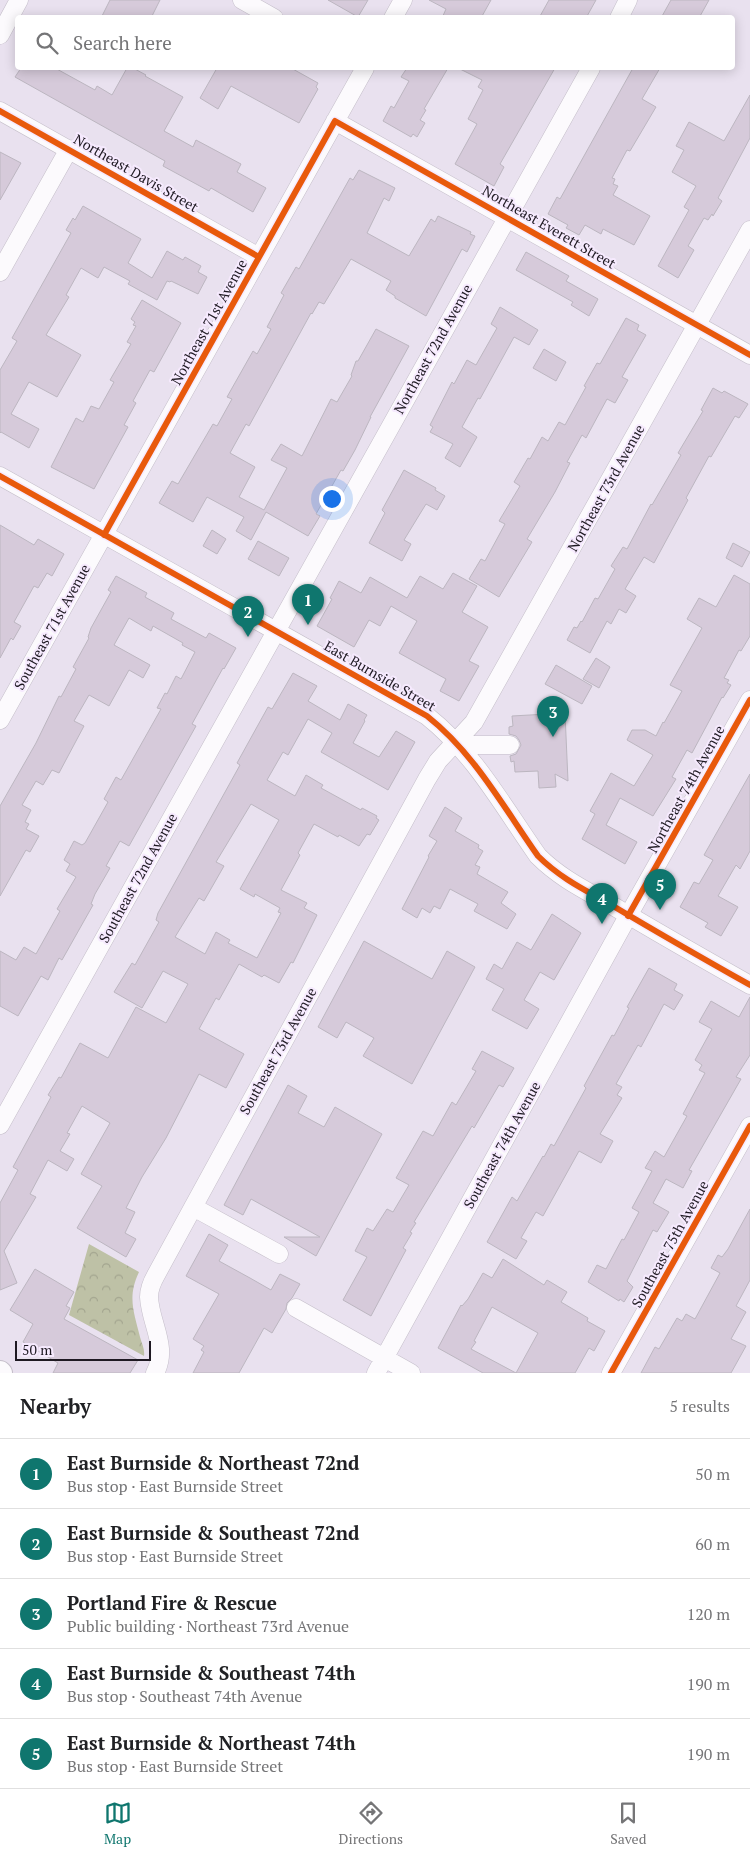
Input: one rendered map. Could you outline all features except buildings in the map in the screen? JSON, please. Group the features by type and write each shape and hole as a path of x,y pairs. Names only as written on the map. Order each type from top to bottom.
{"street":[{"path":"0,35 19,0"},
{"path":"242,0 269,15"},
{"path":"396,15 403,0"},
{"path":"620,15 628,0"},
{"name":"Northeast 71st Avenue","path":"104,535 364,70"},
{"name":"Northeast 72nd Avenue","path":"276,630 590,70"},
{"name":"Northeast Davis Street","path":"0,110 259,257"},
{"name":"Northeast Everett Street","path":"335,121 750,356"},
{"path":"0,272 69,149"},
{"name":"Northeast 73rd Avenue","path":"458,744 474,722 750,230"},
{"name":"East Burnside Street","path":"0,476 412,706 442,728 458,744 481,773 529,844 544,862 562,876 628,916 750,985"},
{"name":"Southeast 71st Avenue","path":"0,720 104,535"},
{"name":"Southeast 72nd Avenue","path":"0,1125 276,630"},
{"name":"Northeast 74th Avenue","path":"628,916 750,700"},
{"path":"458,744 510,744"},
{"name":"Southeast 73rd Avenue","path":"156,1373 161,1357 160,1343 150,1305 150,1286 427,779 438,761 458,744"},
{"name":"Southeast 74th Avenue","path":"376,1373 628,916"},
{"name":"Southeast 75th Avenue","path":"611,1373 750,1126"},
{"path":"193,1207 278,1254"},
{"path":"296,1308 411,1373"}],"green space":[{"path":"89,1244 139,1272 132,1297 144,1356 69,1315"}],"cycle path":[{"path":"0,111 259,257"},
{"path":"104,535 335,121 750,355"},
{"path":"0,476 427,716 460,747 474,764 538,856 546,863 580,888 750,985"},
{"path":"628,916 750,700"},
{"path":"611,1373 750,1126"}],"place":[{"name":"East Burnside & Northeast 72nd","path":"308,625"},
{"name":"East Burnside & Southeast 72nd","path":"248,637"},
{"name":"Portland Fire & Rescue","path":"553,737"},
{"name":"East Burnside & Northeast 74th","path":"660,910"},
{"name":"East Burnside & Southeast 74th","path":"602,924"}]}
